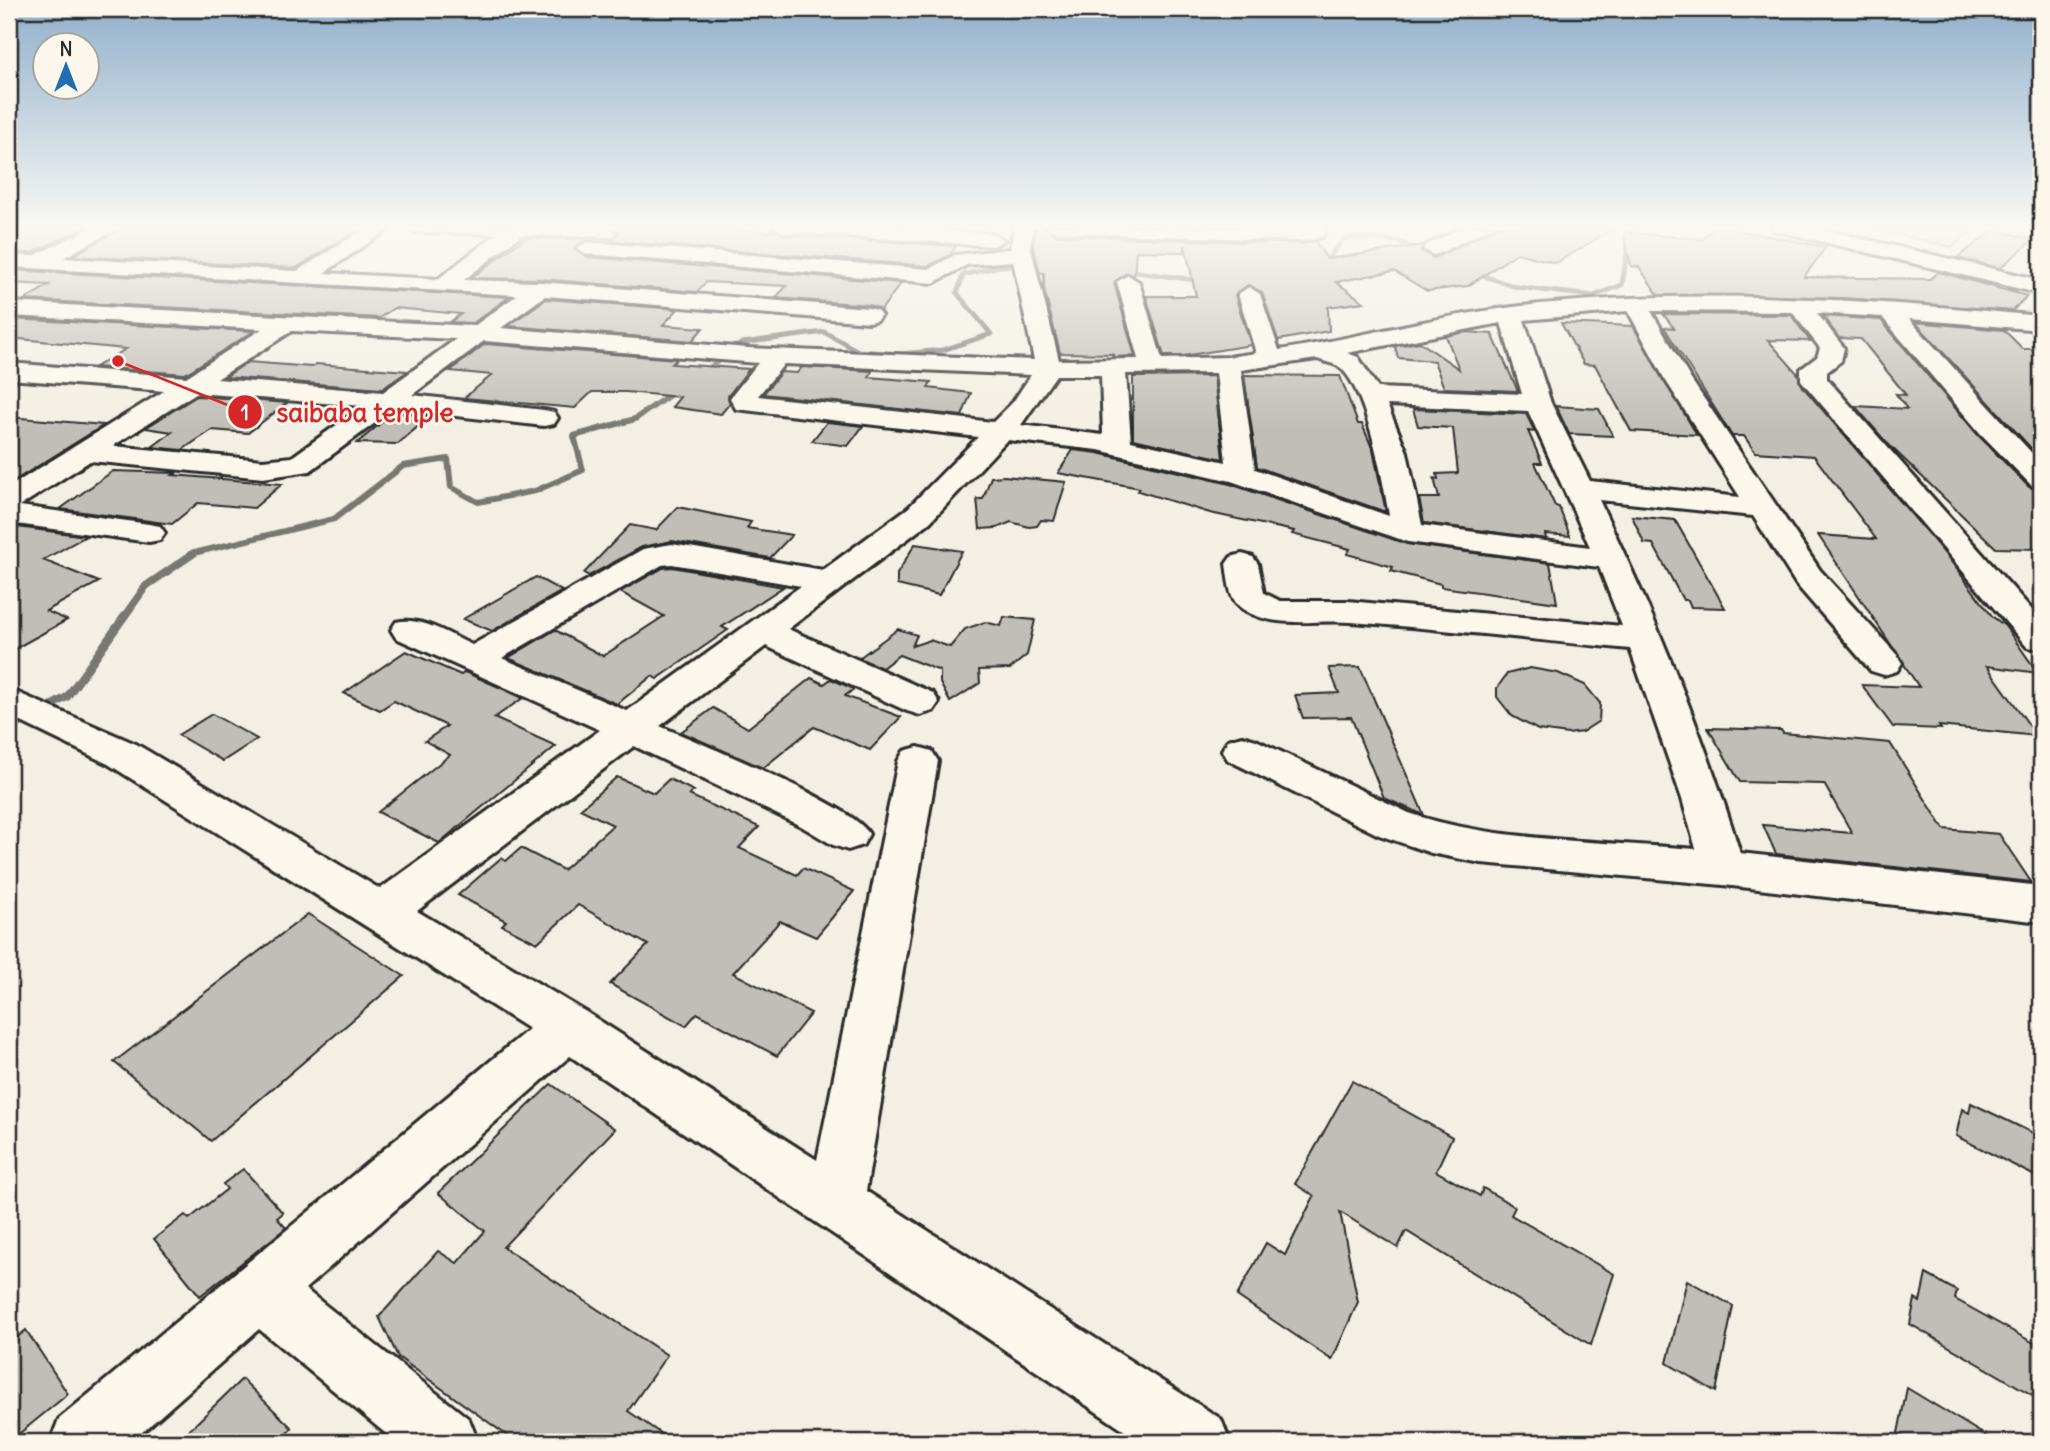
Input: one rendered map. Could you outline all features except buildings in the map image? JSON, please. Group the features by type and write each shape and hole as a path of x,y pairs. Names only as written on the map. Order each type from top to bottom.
{"main road":[{"path":"84,452 282,468 300,466 534,294"},
{"path":"602,294 869,314"},
{"path":"382,913 919,515 1023,407 1048,368 1032,294"},
{"path":"1131,294 1152,366"},
{"path":"1249,294 1270,359"},
{"path":"776,356 743,398 744,403 1048,368 1228,365 1319,351 1510,314 1636,304 1798,305 2041,323"},
{"path":"1636,304 1677,378 1808,577 1884,663"},
{"path":"1798,305 1832,348 1829,360 1814,369 1814,380 2039,639"},
{"path":"9,309 481,334 776,356 865,387 1002,429 1117,446 1240,474 1408,533 1611,559"},
{"path":"1888,310 1990,427 2041,479"},
{"path":"1510,314 1538,403 1611,559 1644,639 1703,799 1723,868"},
{"path":"2011,320 2041,347"},
{"path":"9,500 285,325"},
{"path":"1319,351 1349,362 1370,396 1393,452 1408,533"},
{"path":"14,362 190,385 388,400 544,418"},
{"path":"1228,365 1241,455 1240,474"},
{"path":"1113,367 1117,446"},
{"path":"1370,396 1538,403"},
{"path":"1578,489 1761,508"},
{"path":"9,514 149,533"},
{"path":"473,659 654,556 672,554 830,581"},
{"path":"1242,565 1248,596 1257,604 1277,611 1348,611 1644,639"},
{"path":"408,629 779,796 848,834"},
{"path":"762,631 920,702"},
{"path":"9,701 122,754 568,1027 1195,1441"},
{"path":"1242,750 1394,824 1431,837 1481,847 1723,868 2041,904"},
{"path":"836,1203 918,761"},
{"path":"82,1442 568,1027"},
{"path":"258,1290 446,1442"}],"waterway":[{"path":"704,372 742,343 824,332 858,351 901,354 943,350 991,334 958,294"},
{"path":"1573,294 1593,296 1599,294"},
{"path":"194,553 334,519 403,466 448,459 451,487 478,502 535,491 583,470 574,436 635,419 678,389"},
{"path":"9,729 67,697 146,586 194,553"},
{"path":"190,554 194,553"}],"place":[{"name":"saibaba temple","path":"118,361"}]}
